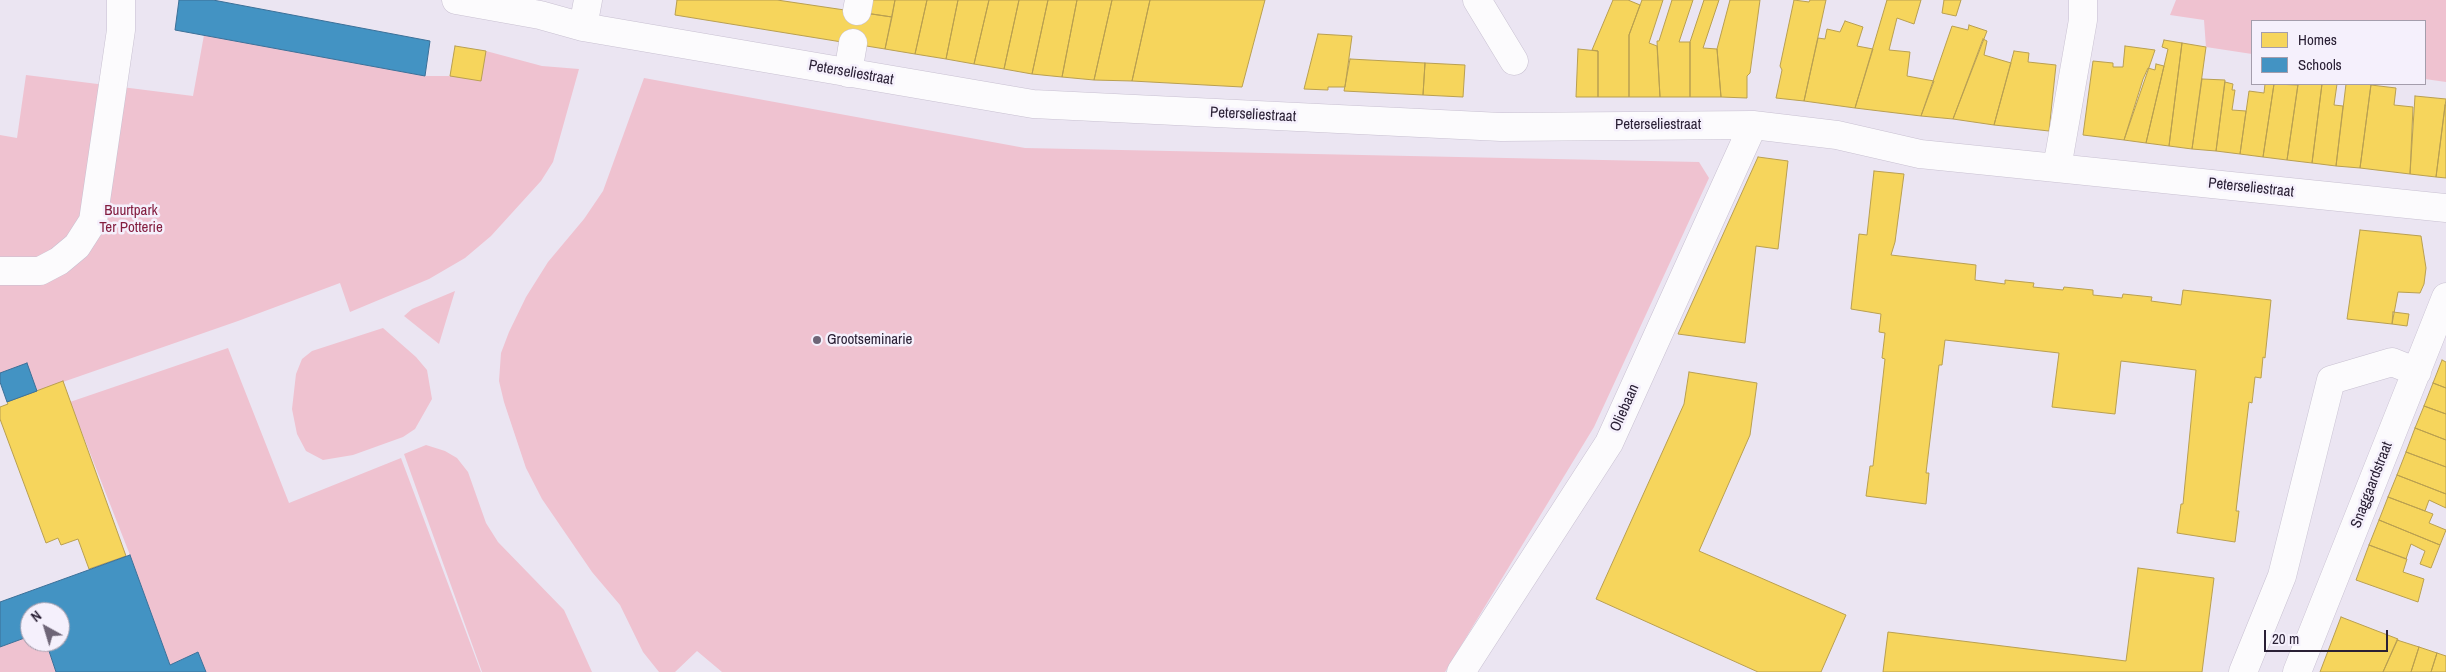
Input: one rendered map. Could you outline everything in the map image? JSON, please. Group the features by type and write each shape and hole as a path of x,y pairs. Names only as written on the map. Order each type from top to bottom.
{"street":[{"path":"0,270 40,271 59,261 77,246 93,221 121,30 121,0"},
{"name":"Peterseliestraat","path":"456,0 540,15 583,27 1033,104 1501,127 1753,126 1837,136 1920,154 2446,208"},
{"path":"583,27 588,0"},
{"path":"1477,0 1514,61"},
{"path":"2057,168 2083,20 2083,0"},
{"path":"848,73 853,43"},
{"name":"Oliebaan","path":"1461,672 1609,443 1753,126"},
{"name":"Snaggaardstraat","path":"2297,672 2446,297"},
{"path":"2243,672 2282,576 2331,380 2392,362 2417,372"}],"green space":[{"path":"2176,0 2446,0 2446,82 2426,79 2426,20 2251,20 2251,54 2206,47 2204,20 2170,15"},
{"name":"Buurtpark Ter Potterie","path":"204,35 425,76 450,76 486,51 542,66 579,69 553,162 541,181 491,236 465,258 429,279 350,312 340,283 238,321 37,391 0,373 0,135 17,138 26,75 193,96"},
{"name":"Grootseminarie","path":"644,78 1025,148 1699,162 1709,178 1594,427 1445,672 722,672 697,651 675,672 659,672 643,652 620,605 592,572 542,499 526,468 499,381 501,353 509,332 526,297 548,262 584,219 603,191"},
{"path":"455,291 439,344 404,316 412,309"},
{"path":"383,328 416,357 427,370 432,399 415,429 403,437 353,455 323,460 306,451 297,434 292,409 296,374 302,359 312,351"},
{"path":"228,348 289,503 401,458 481,672 206,672 198,652 170,665 130,555 70,402"},
{"path":"426,445 445,451 457,458 468,472 486,523 498,542 564,610 592,672 482,672 404,454"},
{"path":"20,640 20,652 49,652 56,672 0,672 0,647"}],"building: Homes":[{"path":"677,0 777,0 892,17 885,49 675,15"},
{"path":"868,0 895,0 892,17 865,13"},
{"path":"895,0 927,0 915,54 885,49"},
{"path":"927,0 958,0 946,59 915,54"},
{"path":"958,0 989,0 974,64 946,59"},
{"path":"989,0 1019,0 1004,69 974,64"},
{"path":"1019,0 1048,0 1032,74 1004,69"},
{"path":"1048,0 1077,0 1062,77 1032,74"},
{"path":"1077,0 1112,0 1094,80 1062,77"},
{"path":"1112,0 1150,0 1132,81 1094,80"},
{"path":"1150,0 1265,0 1242,87 1132,81"},
{"path":"1613,0 1628,0 1640,5 1629,35 1629,97 1598,97 1598,51 1592,50"},
{"path":"1642,0 1663,0 1649,43 1657,46 1660,97 1629,97 1629,35"},
{"path":"1672,0 1693,0 1679,42 1690,42 1690,97 1660,97 1657,41 1659,41"},
{"path":"1704,0 1719,0 1703,48 1717,49 1721,97 1690,97 1690,42"},
{"path":"1730,0 1760,0 1750,73 1747,76 1747,98 1721,97 1717,49"},
{"path":"1794,0 1809,2 1810,0 1826,0 1804,101 1776,98 1782,70 1780,66"},
{"path":"1887,0 1921,0 1914,24 1897,18 1889,50 1910,52 1907,76 1934,81 1921,116 1855,108"},
{"path":"1944,0 1961,0 1956,16 1942,13"},
{"path":"1845,21 1863,27 1857,46 1873,49 1855,108 1804,101 1818,38 1825,39 1827,29 1840,32"},
{"path":"1969,25 1987,31 1953,119 1921,116 1952,26 1968,30"},
{"path":"1318,34 1352,36 1345,87 1328,87 1328,90 1304,89"},
{"path":"1983,39 1987,41 1984,55 2011,63 1994,125 1953,119"},
{"path":"2164,40 2182,43 2169,146 2146,143 2168,49 2162,47"},
{"path":"2182,43 2206,47 2192,149 2169,146"},
{"path":"455,46 486,51 481,81 450,76"},
{"path":"2125,46 2155,50 2124,140 2083,135 2093,61 2113,63 2113,67 2123,67"},
{"path":"1578,49 1598,51 1598,97 1576,97"},
{"path":"2014,51 2029,53 2028,62 2056,65 2049,131 1994,125"},
{"path":"1350,59 1425,63 1423,95 1344,91"},
{"path":"1425,63 1465,65 1463,97 1423,95"},
{"path":"2156,64 2164,66 2146,143 2124,140 2143,79 2148,68 2155,70"},
{"path":"2202,79 2225,80 2216,151 2192,149"},
{"path":"2225,82 2233,84 2232,90 2235,90 2232,110 2246,111 2240,154 2216,151"},
{"path":"2265,85 2274,85 2263,157 2240,154 2249,91 2264,93"},
{"path":"2274,85 2298,85 2287,160 2263,157"},
{"path":"2298,85 2322,85 2312,163 2287,160"},
{"path":"2322,85 2337,85 2334,105 2343,106 2336,166 2312,163"},
{"path":"2346,85 2371,85 2360,168 2336,166"},
{"path":"2371,85 2396,88 2394,105 2413,107 2410,174 2360,168"},
{"path":"2415,96 2446,99 2436,177 2410,174"},
{"path":"2446,105 2446,178 2436,177"},
{"path":"1758,157 1788,161 1778,249 1756,246 1745,343 1678,334"},
{"path":"1874,171 1904,174 1895,242 1891,255 1976,265 1975,280 2005,284 2005,280 2034,283 2033,287 2063,290 2064,287 2093,290 2093,295 2122,298 2123,294 2152,297 2151,301 2181,305 2183,290 2271,300 2261,378 2255,377 2252,403 2249,402 2236,511 2239,511 2235,542 2177,533 2181,504 2183,504 2196,370 2121,361 2115,414 2052,407 2059,353 1945,340 1942,365 1939,365 1926,473 1929,473 1926,504 1866,496 1870,466 1873,466 1885,359 1882,358 1885,333 1879,332 1881,314 1851,309 1859,234 1867,235"},
{"path":"2360,230 2421,236 2426,268 2424,284 2420,293 2398,292 2392,324 2347,319"},
{"path":"2393,312 2409,314 2407,326 2392,324"},
{"path":"2442,360 2446,362 2446,388 2433,383"},
{"path":"1689,372 1757,383 1750,435 1699,551 1846,615 1821,672 1758,672 1596,599 1684,404"},
{"path":"63,381 126,556 89,569 78,539 61,545 58,538 46,543 0,419 0,407 8,404 7,402"},
{"path":"2433,383 2446,388 2446,414 2424,406"},
{"path":"2424,406 2446,414 2446,440 2415,428"},
{"path":"2415,428 2446,440 2446,467 2406,452"},
{"path":"2406,452 2446,467 2446,494 2397,475"},
{"path":"2397,475 2446,494 2446,508 2429,500 2425,511 2388,497"},
{"path":"2388,497 2433,514 2429,523 2446,530 2440,545 2379,520"},
{"path":"2379,520 2440,545 2431,568 2420,564 2425,551 2411,544 2406,559 2369,545"},
{"path":"2369,545 2407,559 2403,572 2424,579 2418,602 2356,580"},
{"path":"2138,568 2214,578 2202,672 1883,672 1888,632 2126,661"},
{"path":"2341,617 2398,639 2383,672 2320,672"},
{"path":"2397,640 2419,647 2411,672 2383,672"},
{"path":"2419,647 2437,653 2431,672 2411,672"},
{"path":"2437,653 2446,656 2446,672 2431,672"}],"building: Schools":[{"path":"179,0 213,0 430,41 425,76 175,30"},
{"path":"27,363 37,391 7,402 0,382 0,373"},
{"path":"130,555 170,665 198,652 206,672 56,672 49,652 70,652 70,602 20,602 20,640 0,647 0,602"}],"place":[{"name":"Grootseminarie","path":"817,340"}]}
